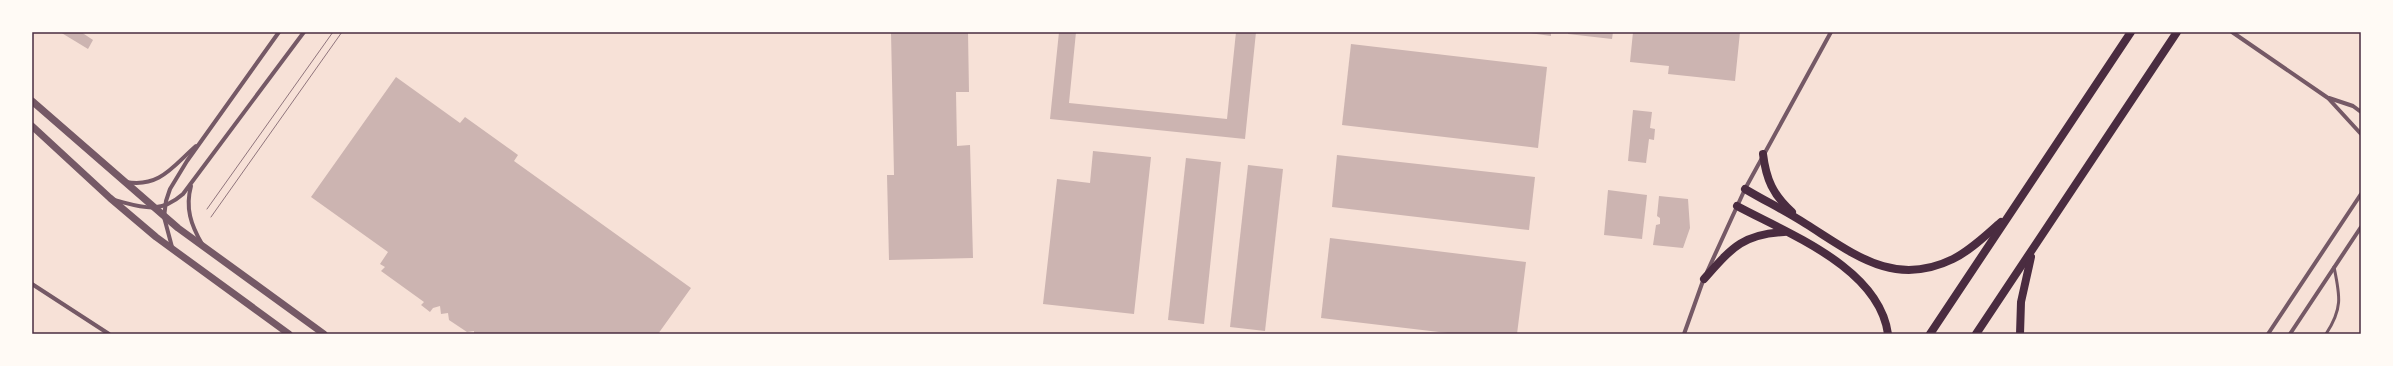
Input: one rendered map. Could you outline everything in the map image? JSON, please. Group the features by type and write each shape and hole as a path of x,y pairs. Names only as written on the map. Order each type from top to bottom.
{"main road":[{"path":"1976,334 2177,32"},
{"path":"1930,334 2131,33"},
{"path":"1763,154 1766,175 1772,190 1802,222"},
{"path":"1745,190 1802,222 1861,259 1884,268 1904,271 1926,269 1954,259 2008,217"},
{"path":"1737,206 1836,261 1859,280 1875,298 1884,318 1888,334"},
{"path":"1704,279 1728,252 1747,238 1765,233 1785,232"},
{"path":"2020,334 2021,302 2024,282 2038,242"}],"street":[{"path":"174,251 168,238 164,217 165,206 175,180 280,32"},
{"path":"110,198 153,208 165,206 183,194 304,32"},
{"path":"1684,334 1704,279 1737,206 1763,154 1831,32"},
{"path":"2232,32 2328,98 2361,134"},
{"path":"2328,98 2352,106 2361,112"},
{"path":"32,101 121,181 164,217 206,250 324,334"},
{"path":"32,126 110,198 174,251 289,334"},
{"path":"121,181 138,184 153,182 161,177 202,140"},
{"path":"196,177 190,192 189,211 193,226 206,250"},
{"path":"2268,334 2361,194"},
{"path":"2290,334 2361,227"},
{"path":"32,284 109,334"}],"lane":[{"path":"2326,334 2334,322 2340,306 2334,267"}],"building":[{"path":"60,32 81,32 93,40 88,49"},
{"path":"891,32 968,32 969,92 956,92 957,146 970,145 973,258 889,260 887,175 894,175"},
{"path":"1059,32 1076,32 1069,103 1227,119 1236,32 1256,32 1245,139 1050,119"},
{"path":"1522,32 1551,32 1551,36"},
{"path":"1568,32 1613,32 1612,39 1568,34"},
{"path":"1633,32 1740,32 1735,81 1668,74 1669,66 1630,62"},
{"path":"1351,44 1547,67 1538,148 1342,125"},
{"path":"396,77 460,123 465,117 518,155 514,161 691,288 658,334 474,334 474,331 467,332 449,320 448,313 441,314 440,306 433,308 430,312 421,305 424,302 381,271 385,267 380,264 388,252 311,197"},
{"path":"1633,110 1652,112 1650,128 1655,129 1654,140 1649,139 1646,163 1628,161"},
{"path":"1093,151 1151,157 1134,314 1043,304 1057,179 1090,183"},
{"path":"1337,155 1535,177 1529,230 1332,207"},
{"path":"1186,158 1221,162 1204,324 1168,320"},
{"path":"1248,165 1283,169 1265,331 1230,327"},
{"path":"1608,190 1647,195 1642,239 1604,235"},
{"path":"1659,196 1688,199 1690,228 1683,248 1653,245 1656,225 1660,224 1660,218 1657,216"},
{"path":"1330,238 1526,262 1517,334 1456,334 1321,318"}],"tram line":[{"path":"207,209 333,32"},
{"path":"211,217 342,32"}]}
